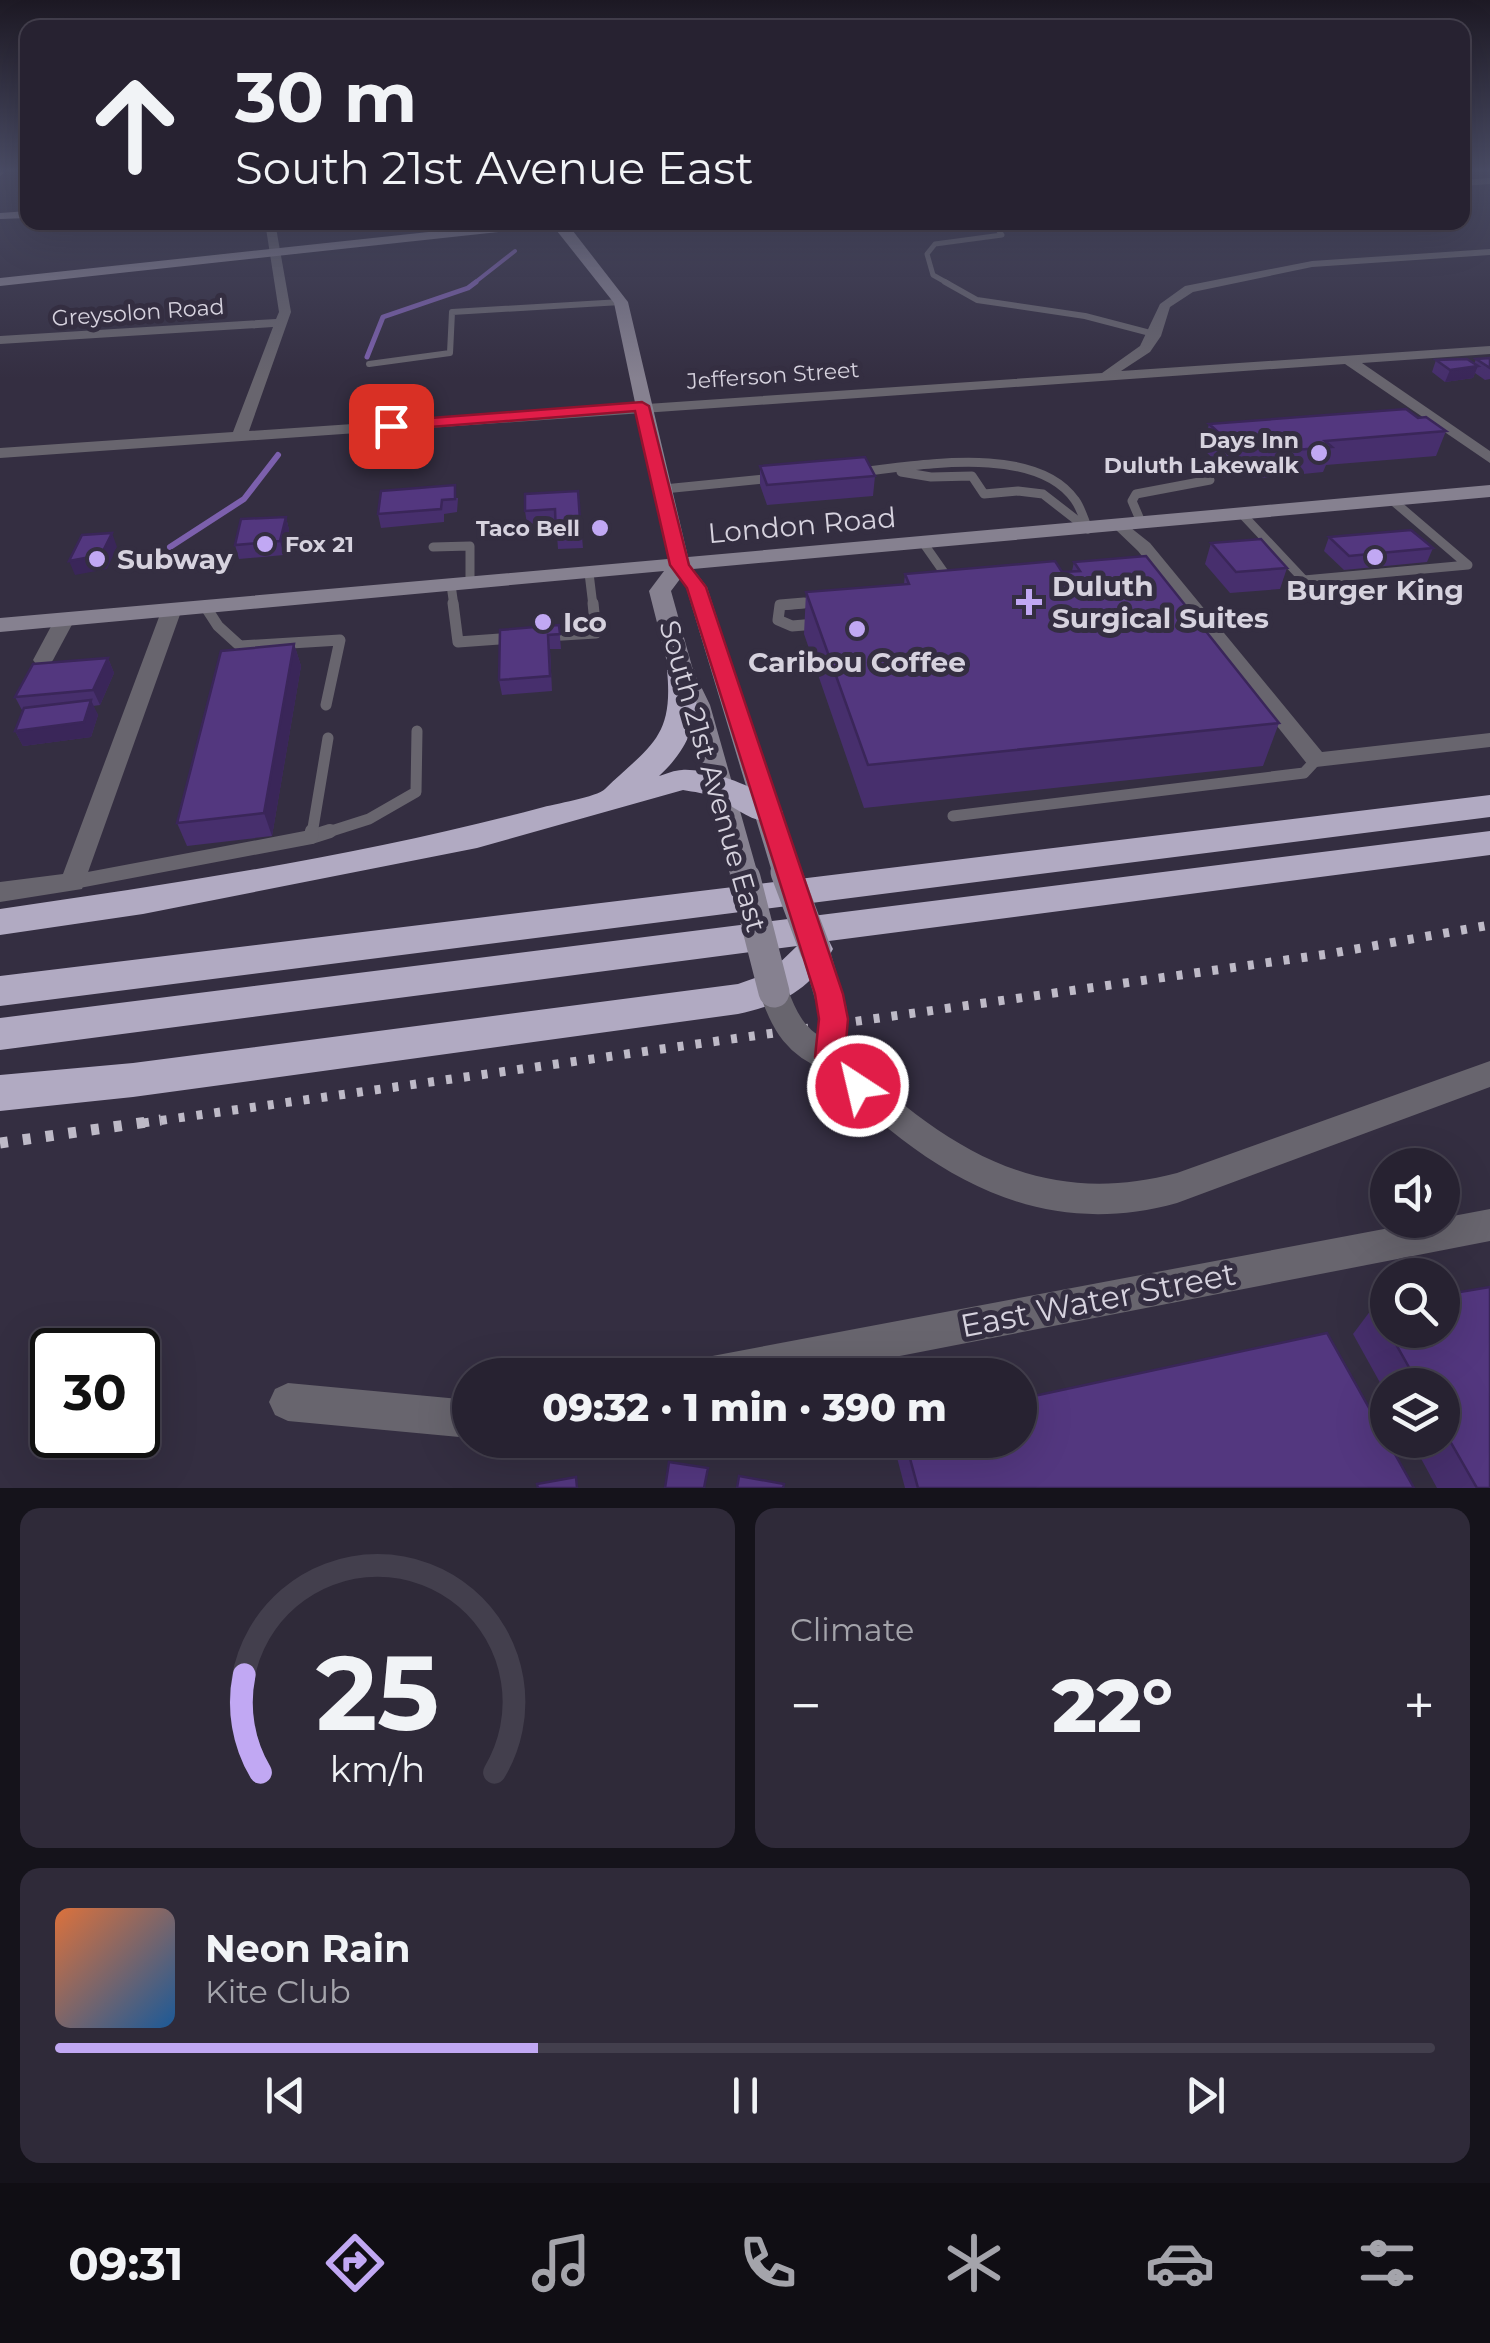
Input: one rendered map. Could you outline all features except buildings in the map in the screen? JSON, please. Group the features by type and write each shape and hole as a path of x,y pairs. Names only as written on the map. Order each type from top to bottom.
{"highway":[{"path":"591,806 642,774 670,746 685,713 681,670"},
{"path":"0,922 142,900 477,836 683,780 720,786 767,812"},
{"path":"0,991 1490,806"},
{"path":"0,1034 1490,843"},
{"path":"0,1093 192,1072 774,992 799,972 815,949"}],"main road":[{"path":"0,282 395,240"},
{"name":"South 21st Avenue East","path":"572,240 621,302 680,565 696,587 786,872 815,949"},
{"name":"London Road","path":"0,625 1490,491"},
{"name":"South 21st Avenue East","path":"680,565 660,590 681,670 698,704 774,992"}],"street":[{"path":"239,438 284,312 275,240"},
{"path":"1101,376 1138,355 1154,334 1166,302 1199,286 1312,264 1490,252"},
{"name":"Greysolon Road","path":"0,340 279,323"},
{"name":"Jefferson Street","path":"0,453 1490,350"},
{"path":"1348,360 1490,458"},
{"path":"1130,523 1144,546 1316,760 1490,740"},
{"path":"0,892 73,882 172,609"},
{"path":"43,660 65,619"},
{"path":"815,949 833,1010 830,1057"},
{"path":"774,992 791,1033 811,1051 830,1057 893,1120 941,1155 986,1177 1039,1192 1095,1199 1145,1196 1203,1178 1490,1074"},
{"name":"East Water Street","path":"795,1358 1490,1225"},
{"path":"288,1402 452,1417"}],"lane":[{"path":"962,240 935,244 927,254 933,276 977,300 1085,316 1154,334"},
{"path":"369,364 450,354 452,312 621,302"},
{"path":"847,472 968,462 1044,474 1071,496 1088,529"},
{"path":"885,470 931,477 972,476 984,494 1040,494 1050,498 1066,518 1088,529"},
{"path":"664,488 790,477"},
{"path":"1130,523 1136,494 1210,480"},
{"path":"1240,513 1304,580 1468,564 1392,500"},
{"path":"924,544 942,566 954,591 934,593"},
{"path":"433,546 470,546 461,585 458,642 517,638"},
{"path":"537,637 596,634 589,574"},
{"path":"827,623 792,626 778,620 780,605 836,600"},
{"path":"205,606 218,626 240,646 340,640 326,705"},
{"path":"73,882 312,837 369,819 416,792 417,731"},
{"path":"312,837 328,738"},
{"path":"952,816 1304,773 1316,760"}],"waterway":[{"path":"473,284 515,251"},
{"path":"367,357 383,317 476,282"},
{"path":"170,547 244,499 278,455"}],"railway":[{"path":"143,1123 1328,954 1490,925"},
{"path":"0,1143 161,1120"}],"place":[{"name":"Days Inn Duluth Lakewalk","path":"1319,453"},
{"name":"Taco Bell","path":"600,528"},
{"name":"Fox 21","path":"265,544"},
{"name":"Burger King","path":"1375,557"},
{"name":"Subway","path":"97,559"},
{"name":"Duluth Surgical Suites","path":"1029,602"},
{"name":"Ico","path":"543,622"},
{"name":"Caribou Coffee","path":"857,629"}],"route":[{"path":"391,426 642,406 680,565 696,587 829,994 833,1010 830,1057 858,1086"}]}
